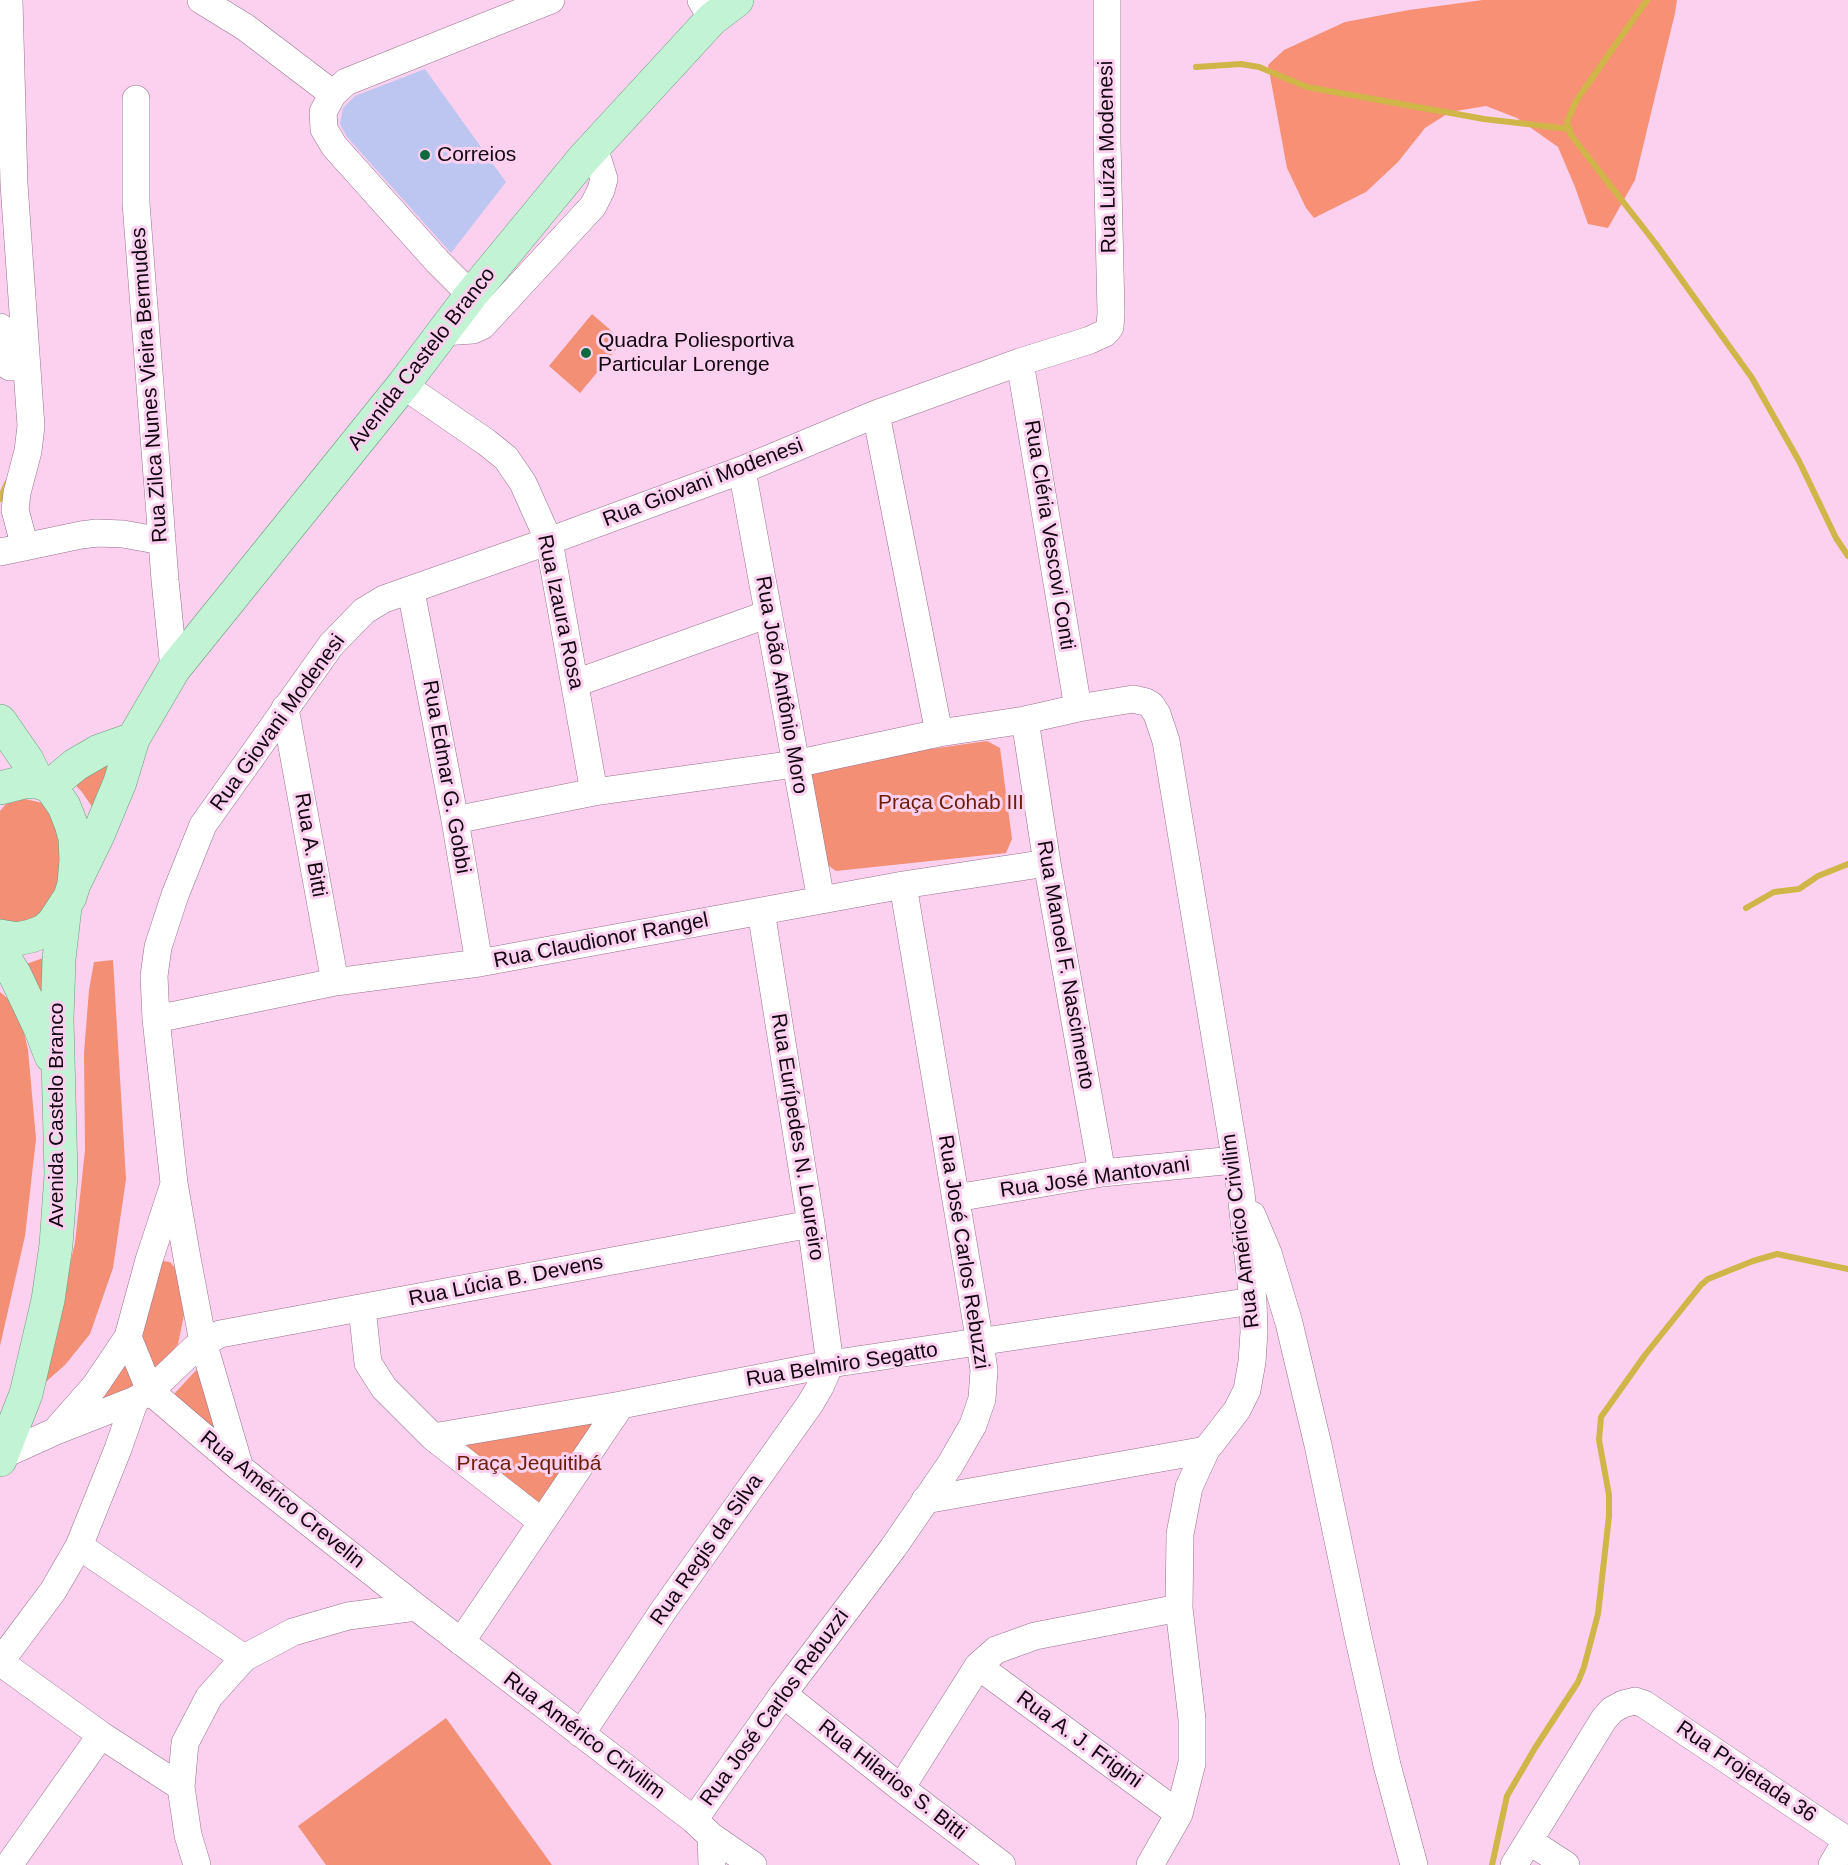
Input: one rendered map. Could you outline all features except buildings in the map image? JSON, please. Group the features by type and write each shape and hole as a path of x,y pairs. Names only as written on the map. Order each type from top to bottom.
{"main road":[{"name":"Avenida Castelo Branco","path":"1,1457 26,1394 48,1300 61,1175 58,1074 59,959 70,896 120,782 133,739 174,669 403,385 471,295 594,147 716,6"},
{"path":"0,721 44,784 64,806 75,838 76,860 70,896 53,923 44,931 17,939 0,936"},
{"path":"0,788 24,782 44,784 99,751 133,739"},
{"path":"0,951 24,993 58,1074"}],"street":[{"path":"9,0 14,184 15,361"},
{"path":"201,0 245,27 333,94"},
{"path":"243,0 245,27"},
{"path":"471,295 437,261 334,146 324,129 323,112 333,94 346,82 551,0"},
{"name":"Rua Luíza Modenesi","path":"1107,0 1107,142 1111,313"},
{"name":"Rua Zilca Nunes Vieira Bermudes","path":"136,99 136,203 174,669"},
{"path":"443,332 473,330 482,326 593,206 604,178 594,147"},
{"name":"Rua Giovani Modenesi","path":"56,1431 95,1386 128,1337 149,1260 174,1183 156,1019 154,976 158,947 175,895 203,825 331,645 364,611 384,599 742,470 876,414 1020,362 1090,340 1105,333 1110,327 1111,313"},
{"path":"0,327 15,361 31,426 28,452 17,494 12,550 97,533 123,534 162,541"},
{"name":"Rua Cléria Vescovi Conti","path":"1020,362 1078,708"},
{"name":"Rua Izaura Rosa","path":"403,385 506,458 523,483 549,541 594,792"},
{"path":"876,414 939,733"},
{"name":"Rua João Antônio Moro","path":"742,470 821,900"},
{"name":"Rua Edmar G. Gobbi","path":"411,591 455,820 479,963"},
{"path":"576,683 768,614"},
{"name":"Rua Américo Crivilim","path":"1078,708 1133,699 1146,702 1157,714 1166,741 1241,1193 1253,1301 1252,1362 1247,1390 1237,1410 1206,1450 1189,1487 1180,1534 1179,1608 1192,1719 1192,1763 1179,1814 1150,1865"},
{"name":"Rua A. Bitti","path":"285,708 336,982"},
{"path":"455,820 594,792 795,764 939,733 1025,720 1078,708"},
{"name":"Rua Manoel F. Nascimento","path":"1025,720 1047,863 1102,1173"},
{"name":"Rua Claudionor Rangel","path":"156,1019 336,982 479,963 903,885 1047,863"},
{"name":"Rua José Carlos Rebuzzi","path":"703,1828 783,1694 893,1548 950,1465 973,1425 982,1399 984,1370 980,1343 903,885"},
{"name":"Rua Eurípedes N. Loureiro","path":"761,911 811,1224 830,1365"},
{"name":"Rua José Mantovani","path":"956,1198 1102,1173 1234,1160"},
{"path":"174,1183 203,1342 240,1468"},
{"path":"1241,1193 1268,1253 1289,1323 1318,1445 1387,1765 1414,1865"},
{"name":"Rua Lúcia B. Devens","path":"203,1342 220,1334 811,1224"},
{"path":"149,1260 160,1251 166,1250 177,1252 187,1258"},
{"name":"Rua Belmiro Segatto","path":"433,1437 830,1365 1253,1301"},
{"path":"362,1308 368,1363 384,1388 433,1437 542,1522"},
{"path":"128,1337 142,1396 79,1546 53,1591 0,1662 101,1735 181,1787"},
{"path":"1,1457 56,1431 142,1396 203,1342"},
{"name":"Rua Regis da Silva","path":"581,1734 663,1611 810,1404 830,1365"},
{"name":"Rua Américo Crevelin","path":"142,1396 240,1468 416,1607"},
{"path":"461,1641 621,1404"},
{"path":"925,1500 1206,1450"},
{"path":"79,1546 244,1658"},
{"path":"197,1865 188,1835 181,1787 185,1743 209,1697 244,1658 293,1632 348,1616 416,1607"},
{"name":"Rua Américo Crivilim","path":"416,1607 753,1865"},
{"path":"901,1788 978,1666 996,1650 1035,1636 1179,1608"},
{"name":"Rua A. J. Frigini","path":"978,1666 1179,1814"},
{"name":"Rua Hilarios S. Bitti","path":"783,1694 1002,1865"},
{"name":"Rua Projetada 36","path":"1529,1841 1604,1719 1612,1710 1635,1701 1644,1704 1848,1840"},
{"path":"9,1865 101,1735"},
{"path":"703,1828 712,1865"},
{"path":"1832,1865 1848,1840"},
{"path":"1514,1865 1529,1841 1566,1865"}],"green space":[{"name":"Quadra Poliesportiva Particular Lorenge","path":"592,314 623,341 580,393 549,366"},
{"name":"Praça Cohab III","path":"987,741 1000,748 1012,839 1006,853 836,871 820,860 804,775 825,764"},
{"path":"115,757 95,811 71,780"},
{"path":"25,799 43,803 57,820 64,850 58,882 47,912 29,925 0,928 0,811 6,804"},
{"path":"46,957 48,1005 15,968"},
{"path":"113,960 126,1179 113,1268 90,1334 65,1365 40,1387 75,1243 85,1150 84,1053 89,990 94,962"},
{"path":"0,992 14,1004 22,1024 28,1050 36,1139 25,1236 0,1346"},
{"path":"163,1261 170,1262 176,1269 182,1288 184,1315 178,1344 159,1367 150,1368 145,1363 141,1328 158,1267"},
{"path":"127,1361 139,1385 92,1409"},
{"path":"200,1366 225,1441 175,1403 175,1393"},
{"name":"Praça Jequitibá","path":"593,1422 537,1513 453,1442"},
{"path":"446,1718 552,1865 326,1865 298,1826"}],"shaded area":[{"path":"1483,0 1677,0 1635,180 1608,228 1588,224 1558,147 1517,118 1486,106 1450,112 1425,128 1398,162 1366,192 1314,218 1306,208 1287,168 1268,65 1284,50 1345,22"}],"waterway":[{"path":"1647,0 1576,101 1567,122 1571,135 1656,244 1752,378 1799,461 1836,538 1848,556"},
{"path":"1196,67 1241,64 1259,67 1307,87 1484,119 1570,129"},
{"path":"0,499 7,483"},
{"path":"1746,908 1774,892 1799,889 1818,876 1848,864"},
{"path":"1492,1865 1507,1796 1578,1682 1598,1614 1609,1516 1609,1495 1599,1440 1601,1417 1645,1355 1708,1279 1777,1254 1848,1269"}],"place":[{"name":"Correios","path":"425,155"},
{"name":"Quadra Poliesportiva Particular Lorenge","path":"586,353"}]}
